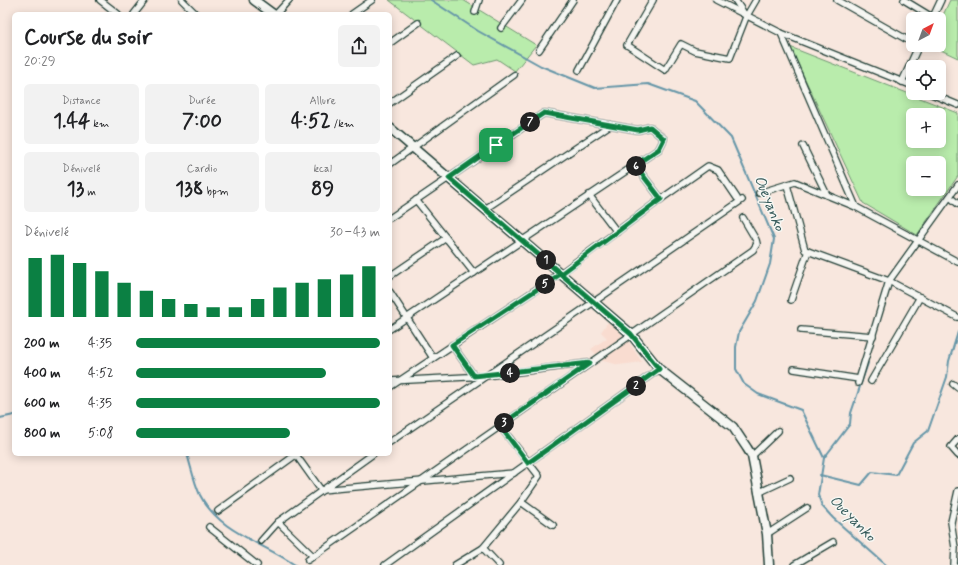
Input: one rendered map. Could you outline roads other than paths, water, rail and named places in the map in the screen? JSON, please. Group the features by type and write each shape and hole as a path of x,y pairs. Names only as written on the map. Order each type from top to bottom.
{"street":[{"path":"100,0 115,12"},
{"path":"136,12 145,0"},
{"path":"182,0 191,12"},
{"path":"254,0 271,12"},
{"path":"276,12 289,0"},
{"path":"355,12 372,0"},
{"path":"475,12 479,0"},
{"path":"501,28 522,0"},
{"path":"539,50 573,0"},
{"path":"579,70 617,0"},
{"path":"652,0 627,45 665,70 681,44 695,52 730,58 746,17 756,0"},
{"path":"716,0 746,17 781,33 906,83"},
{"path":"735,0 746,17"},
{"path":"837,0 906,39"},
{"path":"904,0 923,12"},
{"path":"935,12 941,0"},
{"path":"392,42 418,22"},
{"path":"781,33 856,207"},
{"path":"902,82 914,52"},
{"path":"392,102 457,56"},
{"path":"392,163 514,75"},
{"path":"946,100 958,105"},
{"path":"392,217 544,113 638,130 650,127 664,139 659,149 392,328"},
{"path":"485,209 610,125"},
{"path":"392,130 415,147 631,334 659,369 733,427 752,456 767,534 769,565"},
{"path":"803,146 827,195"},
{"path":"635,165 661,199"},
{"path":"392,386 562,273 708,166 718,170 740,199 594,302 392,441"},
{"path":"759,193 795,182 856,207 958,262"},
{"path":"787,185 805,250 889,281 957,317"},
{"path":"794,369 858,381 889,281 958,185"},
{"path":"590,195 617,232"},
{"path":"950,197 958,204"},
{"path":"416,200 474,272"},
{"path":"278,522 310,558 753,250 757,244 756,240 743,218"},
{"path":"392,275 446,238"},
{"path":"791,300 808,251"},
{"path":"392,295 433,358"},
{"path":"870,381 920,297"},
{"path":"801,330 873,336"},
{"path":"452,345 474,376"},
{"path":"392,381 486,376 590,363"},
{"path":"385,565 659,369"},
{"path":"456,565 483,548 521,502 539,476 500,426"},
{"path":"752,456 778,431"},
{"path":"958,439 951,448 958,455"},
{"path":"218,511 293,456"},
{"path":"297,456 321,490"},
{"path":"261,541 278,522 370,456"},
{"path":"321,490 514,473"},
{"path":"758,493 790,478"},
{"path":"954,565 956,546 951,522 958,491"},
{"path":"521,502 553,525"},
{"path":"767,534 806,508"},
{"path":"209,527 257,565"},
{"path":"794,565 833,542"},
{"path":"483,548 499,565"}],"waterway":[{"name":"Oueyanko","path":"431,0 478,31 541,66 595,88 648,84 695,101 731,138 774,239 770,264 757,301 739,332 736,347 736,369 744,384 758,394 801,410 824,458 818,495 822,506 833,518 886,565"},
{"path":"820,475 861,485 872,472 896,475 913,443 928,431 947,377 949,361 958,332"},
{"path":"824,458 850,424 851,413 868,363"},
{"path":"0,418 12,415"},
{"path":"188,456 194,480 200,495 208,508 230,528 295,565"}]}
